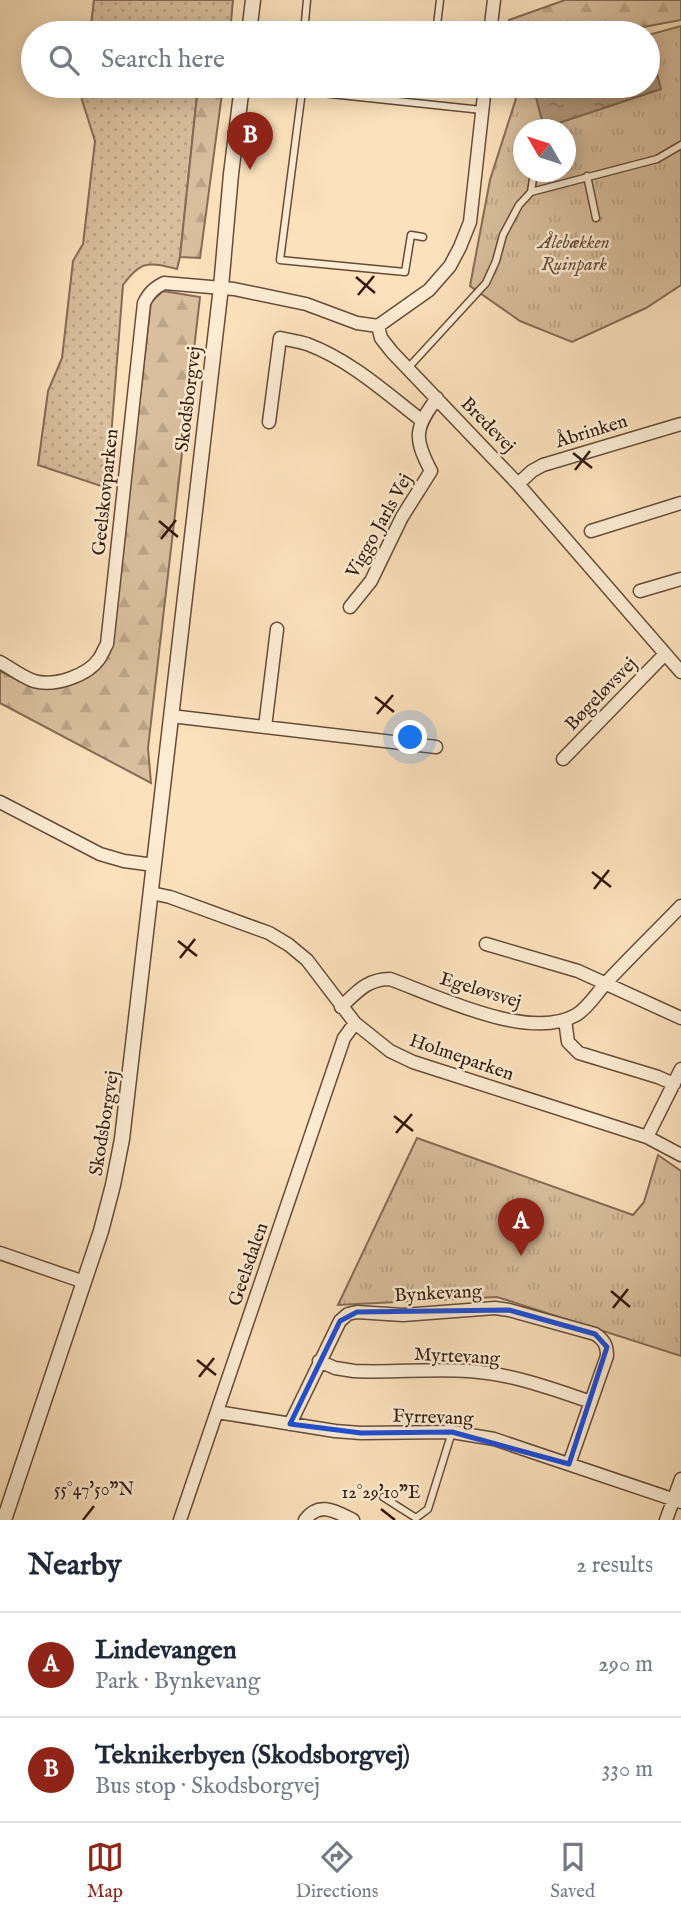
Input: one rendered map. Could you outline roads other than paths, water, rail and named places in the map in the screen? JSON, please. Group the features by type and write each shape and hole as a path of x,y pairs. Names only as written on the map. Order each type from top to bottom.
{"street":[{"path":"250,21 253,0"},
{"path":"491,21 494,0"},
{"name":"Skodsborgvej","path":"4,1520 101,1231 122,1139 221,287 230,174 241,98"},
{"path":"221,287 306,304 357,323 378,326 429,290 450,266 470,222 484,98"},
{"name":"Geelskovparken","path":"0,662 34,681 50,683 71,678 99,660 107,644 144,303 148,294 164,284 221,287"},
{"name":"Bredevej","path":"378,326 381,338 518,484 681,672"},
{"path":"269,422 280,338 304,343 328,353 355,369 421,420 437,398"},
{"name":"Viggo Jarls Vej","path":"350,607 371,581 402,517 430,471 421,452 418,436 421,420"},
{"name":"Åbrinken","path":"518,484 543,465 681,424"},
{"path":"590,531 681,503"},
{"path":"640,592 681,579"},
{"path":"265,727 277,629"},
{"name":"Bøgeløvsvej","path":"563,759 665,654"},
{"path":"171,716 436,747"},
{"path":"0,802 100,854 154,865"},
{"name":"Holmeparken","path":"151,892 269,933 289,945 307,960 355,1023 390,1051 413,1062 647,1137 681,1155"},
{"path":"674,1084 579,1053 568,1042 565,1020 578,1014 681,906"},
{"path":"486,944 578,971 681,1018"},
{"name":"Egeløvsvej","path":"341,1007 370,982 390,979 495,1018 520,1023 565,1020"},
{"name":"Geelsdalen","path":"180,1520 344,1038 355,1023"},
{"path":"647,1137 681,1069"},
{"path":"0,1253 84,1282"},
{"name":"Bynkevang","path":"290,1424 340,1321 348,1314 357,1312 403,1315 482,1308 509,1310 594,1334 601,1338 607,1347 607,1356 569,1464"},
{"name":"Myrtevang","path":"320,1361 335,1368 354,1371 467,1370 504,1375 534,1382 591,1402"},
{"name":"Fyrrevang","path":"217,1412 335,1431 452,1432 494,1439 677,1500"},
{"path":"666,1520 677,1500 681,1479"},
{"path":"305,1520 313,1510 322,1508 353,1520"}],"lane":[{"path":"305,21 307,0"},
{"path":"437,21 440,0"},
{"path":"301,98 280,260 405,272 411,235 423,237"},
{"path":"368,98 482,110"},
{"path":"408,368 486,283 503,236 519,205 531,192 657,159 681,145"},
{"path":"587,177 596,218"},
{"path":"531,192 532,182"},
{"path":"383,1497 416,1518 428,1509 452,1432"}],"water":[{"path":"536,98 634,98 571,119 542,119"}],"place":[{"name":"Teknikerbyen (Skodsborgvej)","path":"250,170"},
{"name":"Lindevangen","path":"521,1256"}],"park label":[{"name":"Ålebækken Ruinpark","path":"574,252"}]}
